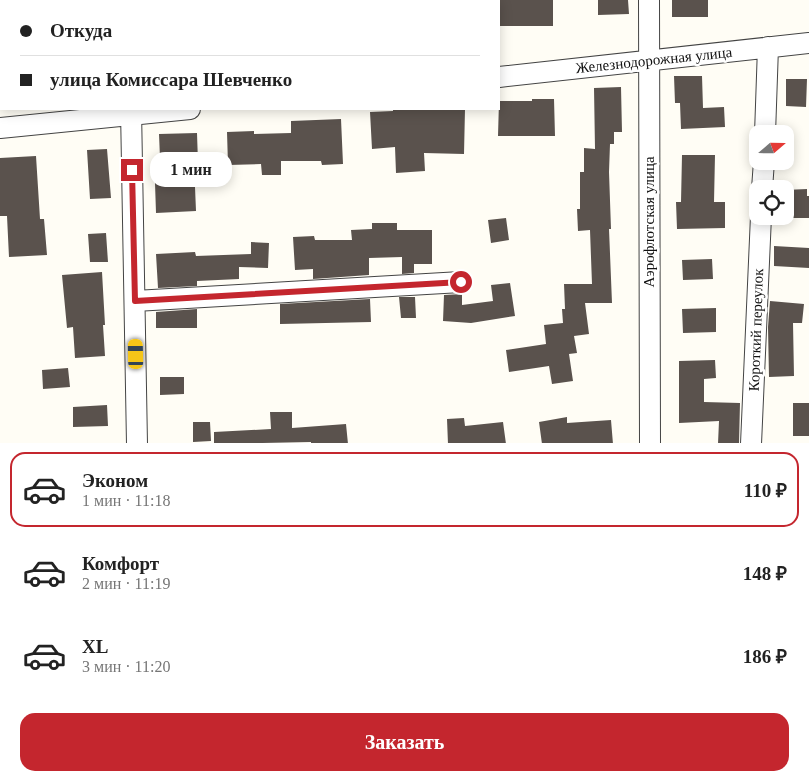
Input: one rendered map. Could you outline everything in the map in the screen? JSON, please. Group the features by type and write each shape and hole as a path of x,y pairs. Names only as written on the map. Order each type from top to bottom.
{"street":[{"name":"Аэрофлотская улица","path":"649,0 650,443"},
{"name":"Железнодорожная улица","path":"500,77 809,43"},
{"path":"765,125 768,47"},
{"path":"0,128 132,112 171,110"},
{"path":"132,112 136,443"},
{"name":"Короткий переулок","path":"751,443 761,225"},
{"path":"135,301 461,282"}],"building":[{"path":"500,0 553,0 553,26 500,26"},
{"path":"598,0 628,0 629,14 598,15"},
{"path":"672,0 708,0 708,17 672,17"},
{"path":"674,76 702,76 703,108 724,107 725,127 681,129 680,103 675,103"},
{"path":"786,79 807,79 806,107 786,106"},
{"path":"621,87 622,132 614,132 614,144 610,144 611,229 609,229 612,303 585,303 589,334 574,336 577,353 569,354 573,381 552,384 549,366 509,372 506,350 546,344 544,325 563,323 562,309 565,309 564,284 592,284 590,230 578,231 577,209 580,209 580,172 584,172 584,148 595,149 594,88"},
{"path":"532,99 554,99 555,136 498,136 500,101 532,101"},
{"path":"465,110 464,154 424,153 425,171 396,173 395,147 372,149 370,112"},
{"path":"341,119 343,164 322,165 321,161 281,161 281,175 262,175 261,164 228,165 227,132 254,131 254,134 291,133 291,121"},
{"path":"197,133 198,163 194,163 196,211 156,213 155,183 161,182 159,134"},
{"path":"107,149 111,198 90,199 87,150"},
{"path":"682,155 715,155 714,202 725,202 725,228 677,229 676,202 681,202"},
{"path":"36,156 40,219 44,219 47,255 9,257 7,216 0,216 0,158"},
{"path":"807,189 807,196 809,196 809,218 794,218 794,190"},
{"path":"506,218 509,240 491,243 488,220"},
{"path":"372,223 397,223 397,230 432,230 432,264 414,264 414,273 402,274 402,257 369,258 369,275 313,279 313,269 295,270 293,237 314,236 315,240 352,240 351,230 372,229"},
{"path":"106,233 108,262 90,262 88,234"},
{"path":"251,242 269,243 268,268 239,267 239,279 197,281 197,286 158,288 156,254 195,252 196,256 251,254"},
{"path":"774,246 809,248 809,268 774,266"},
{"path":"712,259 713,279 683,280 682,260"},
{"path":"102,272 105,356 75,358 73,327 67,328 62,275"},
{"path":"510,283 515,316 471,323 443,321 444,295 462,294 462,305 493,301 491,285"},
{"path":"399,297 415,297 416,318 401,318"},
{"path":"370,299 371,322 280,324 280,304"},
{"path":"770,301 804,304 802,323 793,323 794,376 769,377 768,327"},
{"path":"716,308 716,332 683,333 682,309"},
{"path":"197,309 197,328 156,328 156,312"},
{"path":"715,360 716,378 704,379 704,402 740,403 739,443 718,443 719,421 679,423 679,361"},
{"path":"68,368 70,387 43,389 42,370"},
{"path":"160,377 184,377 184,394 160,395"},
{"path":"793,403 809,403 809,436 793,436"},
{"path":"107,405 108,426 73,427 73,407"},
{"path":"270,412 292,412 292,428 346,424 348,443 214,443 214,432 271,429"},
{"path":"567,417 567,423 611,420 613,443 542,443 539,422"},
{"path":"464,418 465,426 503,422 506,443 448,443 447,419"},
{"path":"193,422 210,422 211,441 193,442"}],"route":[{"path":"132,170 135,301 461,282"}]}
